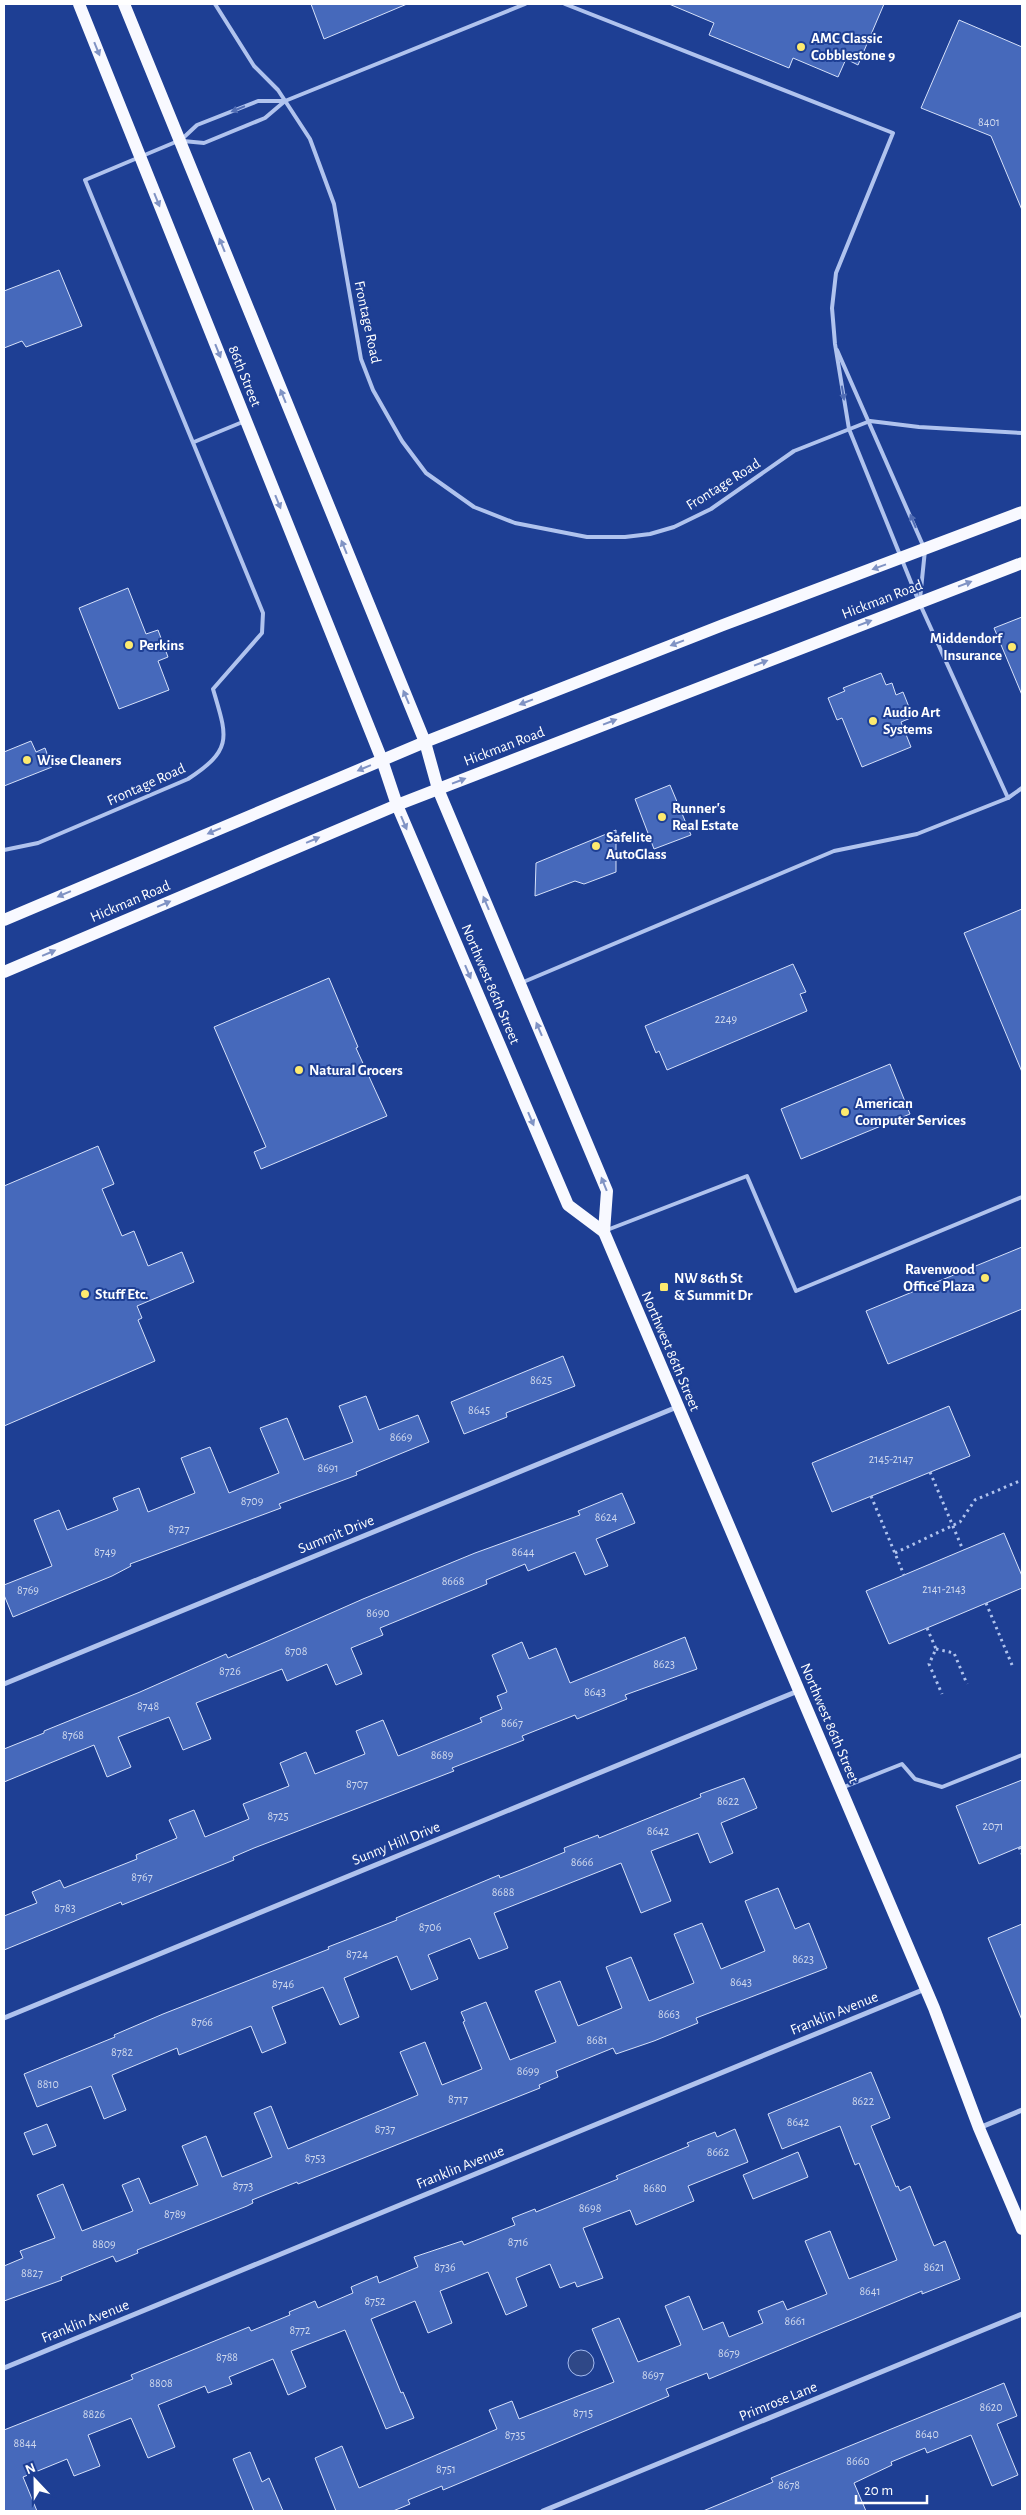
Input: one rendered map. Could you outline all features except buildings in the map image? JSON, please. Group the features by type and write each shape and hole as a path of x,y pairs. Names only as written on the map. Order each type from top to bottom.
{"main road":[{"name":"86th Street","path":"79,4 382,760"},
{"name":"86th Street","path":"124,4 425,742"},
{"name":"Hickman Road","path":"4,920 425,742 723,625 1022,512"},
{"name":"Hickman Road","path":"4,972 397,805 1022,562"},
{"name":"Northwest 86th Street","path":"425,742 438,789 607,1191 604,1232 926,1989 979,2128 1022,2229"},
{"name":"Northwest 86th Street","path":"382,760 397,805 568,1205 604,1232"}],"street":[{"name":"Summit Drive","path":"4,1684 677,1407"},
{"name":"Sunny Hill Drive","path":"4,2018 799,1690"},
{"name":"Franklin Avenue","path":"4,2368 926,1989"},
{"path":"979,2128 1022,2110"},
{"name":"Primrose Lane","path":"543,2511 1022,2314"}],"lane":[{"name":"Frontage Road","path":"215,4 254,66 278,90 310,139 334,204 361,359 373,390 402,441 426,473 474,507 515,524 587,537 625,537 650,534 674,527 711,508 794,452 870,421 919,427 1022,433"},
{"path":"180,141 204,143 265,118 285,101 524,4"},
{"path":"565,4 893,133 836,274 832,308 835,344 849,429 920,602 1008,798"},
{"path":"180,141 197,126 258,101 285,101"},
{"name":"Frontage Road","path":"4,850 38,843 188,779 214,760 222,747 225,729 213,689 262,633 263,613 85,180 180,141"},
{"path":"835,344 925,550 920,602"},
{"path":"194,442 246,421"},
{"path":"520,984 834,851 917,834 1008,798 1022,788"},
{"path":"604,1232 747,1176 796,1291 1022,1197"},
{"path":"841,1789 902,1764 915,1779 942,1787 1022,1754"}],"path":[{"path":"930,1472 963,1550"},
{"path":"895,1553 953,1526 964,1518 975,1500 1022,1480"},
{"path":"871,1496 904,1574"},
{"path":"986,1603 1012,1665"},
{"path":"927,1628 936,1649 929,1664 942,1694"},
{"path":"936,1649 954,1654 967,1684"},
{"path":"1019,1847 1022,1854"}],"water":[{"path":"581,2350 590,2354 594,2363 590,2372 581,2376 572,2372 568,2363 572,2354"}],"place":[{"name":"AMC Classic Cobblestone 9","path":"801,47"},
{"name":"Perkins","path":"129,645"},
{"name":"Middendorf Insurance","path":"1012,647"},
{"name":"Audio Art Systems","path":"873,721"},
{"name":"Wise Cleaners","path":"27,760"},
{"name":"Runner's Real Estate","path":"662,817"},
{"name":"Safelite AutoGlass","path":"596,846"},
{"name":"Natural Grocers","path":"299,1070"},
{"name":"American Computer Services","path":"845,1112"},
{"name":"Ravenwood Office Plaza","path":"985,1278"},
{"name":"NW 86th St & Summit Dr","path":"664,1287"},
{"name":"Stuff Etc.","path":"85,1294"}]}
